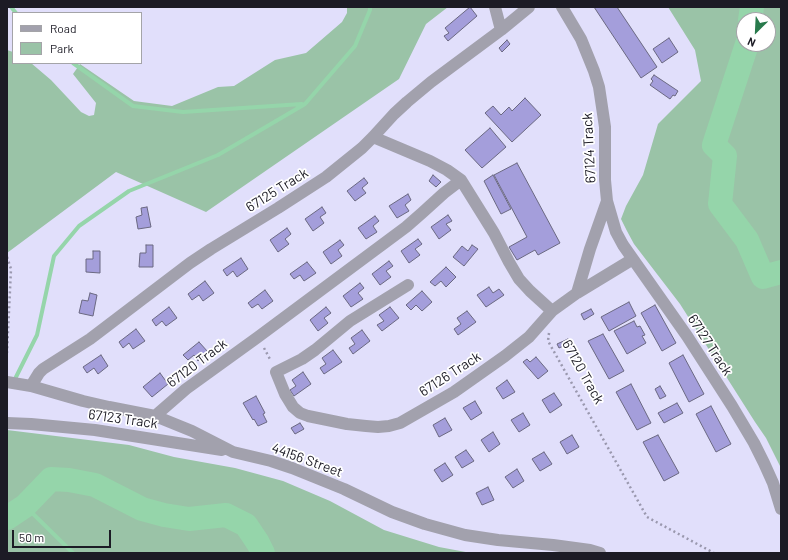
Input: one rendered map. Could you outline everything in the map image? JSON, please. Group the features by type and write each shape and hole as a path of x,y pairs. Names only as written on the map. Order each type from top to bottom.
{"street":[{"path":"496,7 501,30"},
{"name":"67125 Track","path":"31,386 39,373 47,366 90,339 190,263 326,177 362,148 407,102 529,7"},
{"name":"67124 Track","path":"562,7 581,39 594,71 604,127 606,152 605,180 607,201 590,249 577,293"},
{"path":"373,137 430,161 447,170 461,180 494,233 519,279 552,311"},
{"name":"67120 Track","path":"155,416 186,389 406,227 461,180"},
{"name":"67127 Track","path":"607,201 616,232 623,245 687,336 754,443 773,483 781,509"},
{"name":"67126 Track","path":"276,372 285,394 300,413 347,424 366,426 389,426 400,423 454,392 506,356 529,337 552,311 577,293 634,259"},
{"path":"276,372 302,359 350,321 408,285"},
{"name":"44156 Street","path":"7,382 31,386 83,401 155,416 192,431 233,452 271,461 292,468 344,489 392,512 425,524 465,535 498,540 553,545 590,550 600,553"},
{"name":"67123 Track","path":"7,423 95,430 233,452"}],"path":[{"path":"7,257 11,269 7,353"},
{"name":"67120 Track","path":"552,311 548,341 647,517 714,553"},
{"path":"258,337 276,372"}],"green space":[{"path":"347,7 448,7 426,24 399,79 206,212 116,172 7,253 7,50 12,52 12,64 32,64 51,80 81,112 89,116 94,115 96,103 73,74 80,64 134,101 172,106 218,87 234,86 275,60 306,53 342,22 347,13"},
{"path":"668,7 781,7 781,468 766,438 680,304 634,244 621,219 626,206 643,175 658,124 701,81 695,50"},
{"path":"7,430 129,445 174,457 235,468 283,481 330,501 384,530 439,547 471,553 7,553"}],"building":[{"path":"470,7 477,16 448,41 444,36 449,33 445,28"},
{"path":"594,7 617,7 657,67 641,78"},
{"path":"669,38 678,52 662,63 653,49"},
{"path":"507,40 510,44 502,52 499,48"},
{"path":"654,75 678,91 675,96 673,95 670,99 650,85 653,81 651,79"},
{"path":"525,98 541,115 512,142 485,113 493,106 501,115 509,107 512,111"},
{"path":"490,128 506,147 482,168 465,150"},
{"path":"517,163 560,243 538,255 535,250 517,260 509,247 527,237 494,175"},
{"path":"433,175 441,182 436,187 429,181"},
{"path":"493,175 511,209 501,214 484,181"},
{"path":"364,178 368,183 362,188 366,193 355,201 347,191"},
{"path":"408,194 411,200 405,205 409,211 397,218 389,206"},
{"path":"147,207 151,227 138,229 136,217 142,215 141,208"},
{"path":"322,207 326,213 320,217 324,223 313,231 305,219"},
{"path":"448,215 452,221 446,224 451,230 439,239 431,227"},
{"path":"375,216 379,221 373,226 377,232 366,239 358,228"},
{"path":"287,228 291,234 285,239 289,244 278,252 270,240"},
{"path":"418,239 422,244 415,249 420,255 409,263 401,251"},
{"path":"340,240 344,245 338,250 342,256 331,264 323,252"},
{"path":"146,245 153,245 153,267 139,267 140,253 146,253"},
{"path":"472,245 478,249 464,266 453,257 462,246 468,251"},
{"path":"93,251 100,251 100,273 86,272 86,259 93,259"},
{"path":"241,258 248,269 237,277 233,271 227,276 223,270"},
{"path":"389,261 393,266 386,271 391,277 380,285 372,274"},
{"path":"307,262 316,273 304,281 300,275 294,279 290,274"},
{"path":"446,267 456,277 446,287 441,281 435,286 430,282"},
{"path":"205,281 214,293 203,301 199,295 192,300 188,294"},
{"path":"360,283 364,288 358,293 363,299 351,307 343,296"},
{"path":"489,287 493,293 499,289 504,295 486,307 477,295"},
{"path":"265,290 273,301 262,309 258,304 252,308 248,303"},
{"path":"422,291 432,302 422,311 416,305 411,310 406,305"},
{"path":"90,293 97,295 93,316 79,313 82,300 88,301"},
{"path":"629,302 636,316 609,331 601,317"},
{"path":"655,305 676,343 662,351 641,313"},
{"path":"169,307 177,318 166,326 162,321 156,326 152,320"},
{"path":"326,307 331,313 324,318 328,323 318,331 310,320"},
{"path":"390,307 399,318 382,331 377,325 384,321 379,315"},
{"path":"591,309 594,314 584,320 581,314"},
{"path":"467,311 476,322 458,335 454,329 461,324 457,318"},
{"path":"634,321 637,327 640,326 645,335 642,336 646,343 627,354 614,331"},
{"path":"136,329 145,341 133,349 129,343 123,348 119,342"},
{"path":"362,330 370,341 353,354 349,348 355,344 351,338"},
{"path":"603,334 624,371 609,379 588,341"},
{"path":"568,339 570,343 559,348 557,344"},
{"path":"199,342 208,352 198,361 194,355 188,360 183,355"},
{"path":"333,350 342,362 324,374 320,368 326,364 322,358"},
{"path":"101,355 108,366 98,374 94,368 87,373 83,367"},
{"path":"683,355 704,394 689,402 669,363"},
{"path":"536,357 548,371 538,379 523,362 527,359 530,362"},
{"path":"303,372 311,384 294,396 290,390 296,386 292,380"},
{"path":"160,373 168,384 152,397 143,387"},
{"path":"507,380 515,392 503,399 496,388"},
{"path":"631,384 651,423 637,430 616,392"},
{"path":"660,386 666,396 660,399 655,389"},
{"path":"554,393 562,405 550,413 542,400"},
{"path":"256,396 265,413 263,414 267,422 258,426 243,403"},
{"path":"475,401 482,413 471,420 463,408"},
{"path":"677,403 683,413 664,423 658,413"},
{"path":"711,406 731,444 716,452 696,414"},
{"path":"523,413 530,425 519,432 511,420"},
{"path":"445,418 452,430 439,437 433,425"},
{"path":"300,423 304,429 295,434 291,428"},
{"path":"493,432 500,444 489,452 481,440"},
{"path":"572,435 579,447 567,454 560,442"},
{"path":"658,435 679,473 664,481 643,442"},
{"path":"466,450 474,461 462,468 455,457"},
{"path":"544,452 552,464 540,471 532,459"},
{"path":"445,463 453,475 442,482 434,470"},
{"path":"517,469 524,481 513,488 505,477"},
{"path":"488,487 494,500 482,505 476,493"}],"waterway":[{"path":"11,7 15,12"},
{"path":"14,381 37,335 54,256 79,226 129,191 218,155 305,104 355,46 370,7"},
{"path":"751,12 752,7"},
{"path":"744,52 714,145 725,156 720,204 747,240 763,277 781,272"},
{"path":"74,64 133,106 183,112 302,104"},
{"path":"7,518 25,506 51,479 69,480 95,485 142,509 164,515 189,519 226,515 246,525 263,553"},
{"path":"25,506 73,553"}]}
